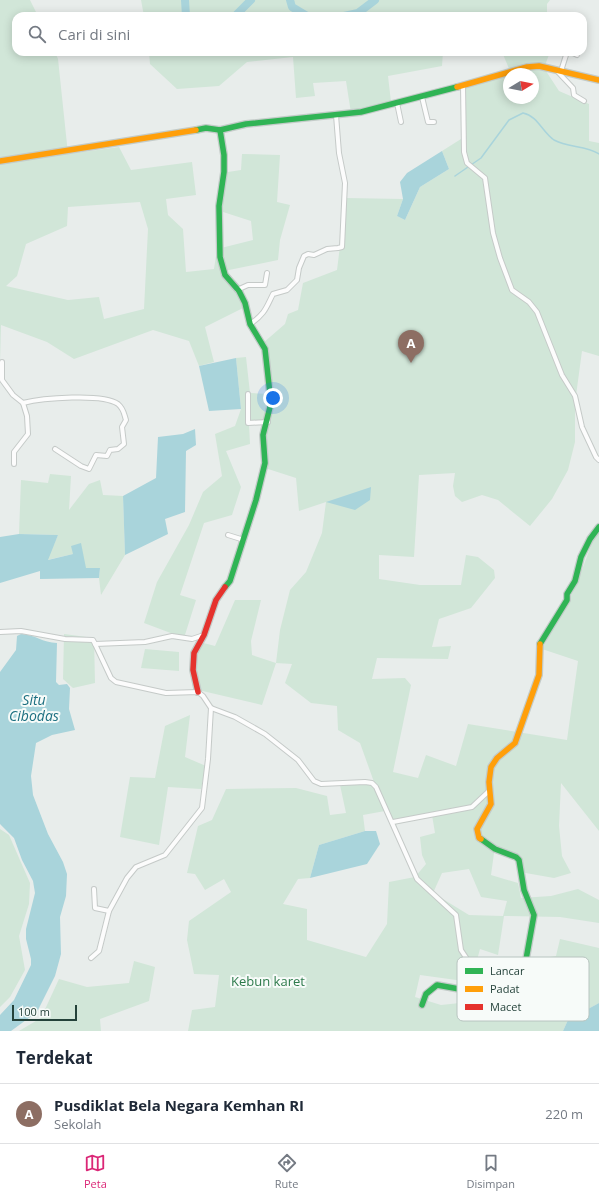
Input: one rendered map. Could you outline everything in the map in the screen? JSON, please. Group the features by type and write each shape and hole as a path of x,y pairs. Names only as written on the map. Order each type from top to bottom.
{"street":[{"path":"558,70 565,56"},
{"path":"0,161 206,128 220,130 246,124 324,115 336,116 422,97 463,84 527,67 539,66 599,80"},
{"path":"558,70 573,88 574,95 584,101"},
{"path":"463,84 464,152 467,163 481,173 485,178 493,233 500,258 512,290 529,302 537,312 562,375 575,396 582,426 596,457 599,460"},
{"path":"422,97 428,122 434,122"},
{"path":"397,103 401,122"},
{"path":"250,324 260,318 267,310 273,294 287,290 297,280 304,256 308,254 314,255 327,248 342,247 345,183 339,153 336,116"},
{"path":"220,130 224,154 224,172 219,206 220,257 224,275 237,290 245,303 250,324 264,345 268,368 271,403 268,422 263,435 265,463 244,540 230,581 216,600 204,635 194,653 193,670 198,692 203,696 211,708 235,717 265,734 298,760 314,781 321,784 372,783 376,787 393,822 417,878 456,915 461,950 466,957"},
{"path":"237,290 248,285 265,285 267,273"},
{"path":"2,362 1,380 23,403 27,416 28,434 14,452 14,464"},
{"path":"248,394 248,423 268,422"},
{"path":"23,403 57,397 107,399 118,404 124,411 126,420 122,427 124,444 118,449 110,450 107,456 96,455 89,469 81,466 55,448"},
{"path":"527,957 534,915 524,890 519,860 516,857 495,849 477,836 477,830 491,804 491,767 497,758 515,743 539,675 539,646 567,600 567,594 576,581 581,557 590,539 599,526"},
{"path":"228,535 244,540"},
{"path":"0,632 21,631 65,639 93,640 111,678 116,682 166,693 198,692"},
{"path":"95,644 145,642 172,636 192,638 204,635"},
{"path":"91,958 99,951 109,911 127,878 136,867 165,855 202,808 208,759 211,708"},
{"path":"393,822 472,807 490,790"},
{"path":"94,889 95,908 109,911"},
{"path":"422,1005 426,994 437,985 457,989"}],"green space":[{"path":"0,0 30,0 36,12 12,12 12,56 57,56 68,154 119,147 131,170 192,162 196,195 166,199 168,215 183,229 186,272 214,269 217,249 253,240 251,221 220,211 228,172 241,170 242,154 280,155 277,202 290,205 280,240 278,260 224,271 245,307 205,327 214,362 199,366 189,341 153,330 74,359 47,342 1,325 0,363","holes":["140,202 148,229 144,309 104,319 99,297 68,300 6,286 17,276 26,244 67,226 68,207"]},
{"path":"141,0 550,0 547,4 547,12 143,12"},
{"path":"149,56 443,56 442,66 388,76 391,102 351,113 346,81 313,83 315,96 296,98 293,57 247,62 219,86 177,89 150,64"},
{"name":"Kebun karet","path":"504,56 548,56 544,68 559,91 589,104 589,141 599,143 599,356 582,351 575,403 575,442 568,470 552,499 530,526 498,500 482,495 462,502 455,496 453,486 455,473 419,475 414,557 379,555 379,579 420,585 461,585 466,555 478,557 494,570 495,578 471,608 439,619 432,647 451,646 448,659 377,658 372,679 405,678 411,685 393,772 418,778 426,755 456,766 468,724 567,740 578,661 542,649 576,586 599,524 599,831 561,783 559,826 562,856 571,873 554,878 520,872 518,856 495,846 491,875 518,883 521,898 551,896 578,889 599,900 599,923 560,917 504,916 498,955 480,949 478,957 457,957 457,980 420,975 415,997 441,1005 457,1003 457,1021 568,1021 563,1031 188,1031 192,1010 215,1007 219,975 194,974 187,940 189,921 231,892 224,879 205,890 195,874 187,873 198,826 212,820 226,789 296,788 327,796 330,815 346,813 340,785 374,782 360,743 338,730 337,706 311,703 285,683 292,664 276,663 280,630 290,590 306,572 322,533 326,502 299,511 296,478 265,468 267,425 249,424 250,444 226,451 241,487 232,515 204,523 180,595 196,600 184,638 144,623 157,582 189,525 203,492 222,476 215,434 235,426 241,409 236,358 246,357 250,393 270,394 263,343 285,324 288,314 298,310 303,283 337,270 346,198 403,199 397,216 405,220 420,187 449,169 442,151 461,139 465,87 503,73 503,104 539,104 539,68 509,68","holes":["385,811 394,825 432,815 435,833 420,837 422,855 426,864 415,877 389,882 387,924 366,957 307,940 307,909 283,904 298,879 310,878 319,845 365,831 363,815","469,869 481,897 507,901 503,916 469,915 433,893 442,873"]},
{"path":"50,474 71,476 69,510 89,484 100,480 103,495 123,496 125,555 101,595 99,578 100,568 86,569 73,554 47,560 58,535 19,534 21,480 48,483"},
{"path":"235,600 261,600 251,641 252,655 276,663 262,705 194,689 196,641 215,646"},
{"path":"64,634 94,638 95,683 73,688 63,679"},
{"path":"145,649 179,652 179,671 141,668"},
{"path":"190,715 185,757 206,766 201,789 168,787 159,845 120,837 130,777 155,778 165,726"},
{"path":"0,829 9,835 30,883 29,904 19,936 25,970 10,997 0,1007"},
{"path":"560,939 599,948 599,1003 589,1008 589,957 550,957 556,956"},
{"path":"134,961 155,967 149,1001 100,1019 101,1031 19,1031 41,1018 59,979 87,987 129,983"}],"water":[{"path":"442,151 449,169 420,187 405,220 397,216 403,199 400,182 407,173"},
{"path":"236,358 241,409 209,411 199,366"},
{"path":"195,429 196,445 186,451 185,512 165,519 168,534 125,555 123,496 156,478 158,437 183,434"},
{"path":"371,487 370,500 355,510 326,502"},
{"path":"19,534 58,535 48,560 73,554 71,546 81,543 86,568 100,568 99,578 40,579 40,571 0,583 0,537"},
{"name":"Situ Cibodas","path":"21,634 30,635 47,642 57,643 56,682 59,685 67,684 70,688 69,709 75,730 52,735 36,743 31,776 33,795 48,834 63,862 67,874 66,896 60,917 61,954 55,976 37,1012 11,1031 0,1031 0,1015 14,1000 31,965 26,939 26,929 35,893 33,881 22,860 14,838 0,824 0,672 16,650 17,636"},
{"path":"365,831 376,831 380,844 367,864 310,878 319,845"},
{"path":"599,1003 599,1031 563,1031 568,1021 589,1021 589,1008"}],"waterway":[{"path":"185,0 186,12"},
{"path":"239,12 251,0"},
{"path":"290,0 292,7 300,12"},
{"path":"359,12 375,0"},
{"path":"455,176 481,158 509,120 523,113 532,117 550,137 559,143 588,149 599,154"}],"traffic: fast":[{"path":"196,130 206,128 220,130 246,124 361,112 457,87"},
{"path":"220,130 224,155 224,172 219,206 220,257 225,275 239,291 245,303 250,324 265,349 271,403 263,435 265,463 256,500 230,581 225,587"},
{"path":"540,644 567,600 567,594 575,581 581,557 590,539 599,527"},
{"path":"481,839 495,849 516,857 519,860 524,890 534,915 526,957"},
{"path":"422,1005 426,994 437,985 457,989"}],"traffic: slow":[{"path":"457,87 527,67 539,66 599,80"},
{"path":"0,161 196,130"},
{"path":"481,839 479,838 477,829 491,804 489,782 491,767 497,758 515,743 539,675 540,644"}],"traffic: jam":[{"path":"198,692 193,670 194,653 204,635 216,600 225,587"}],"place":[{"name":"Pusdiklat Bela Negara Kemhan RI","path":"411,363"}]}
